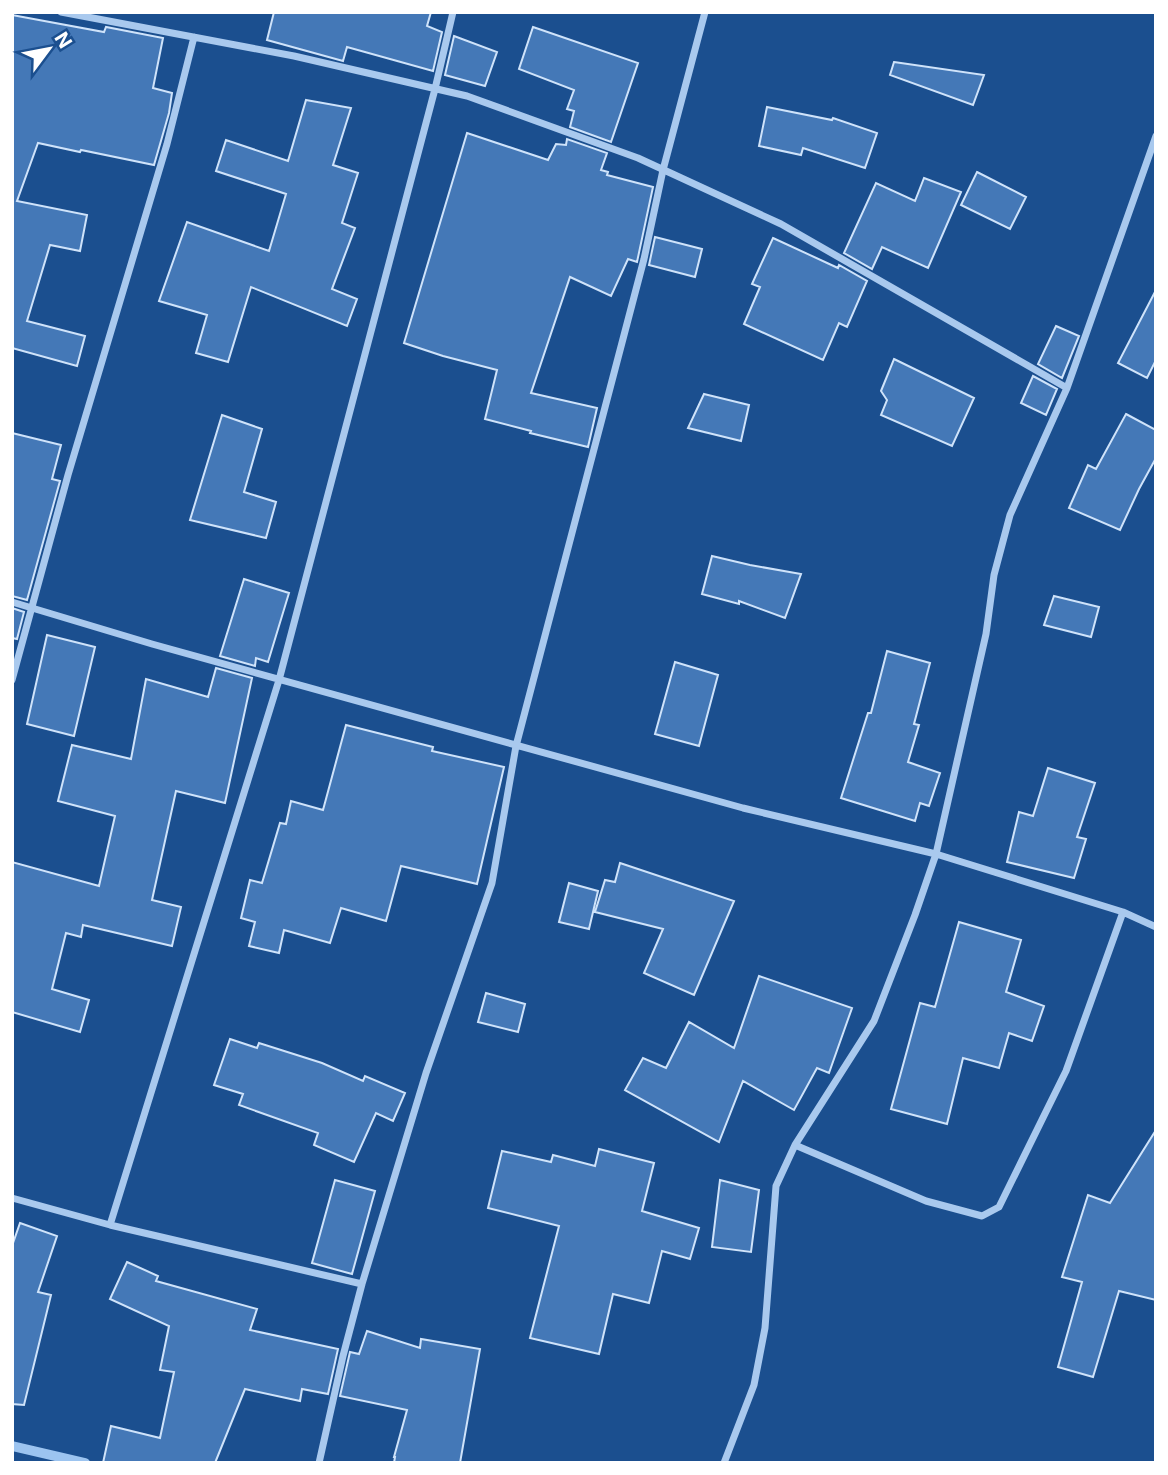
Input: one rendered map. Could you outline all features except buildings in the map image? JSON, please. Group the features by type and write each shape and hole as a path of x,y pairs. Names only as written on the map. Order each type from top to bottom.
{"street":[{"path":"61,12 294,55 467,96 638,158 781,223 1067,388"},
{"path":"110,1224 279,680 453,12"},
{"path":"319,1463 362,1284 426,1073 492,883 516,746 645,259 663,170 705,12"},
{"path":"12,680 68,475 167,144 194,37"},
{"path":"724,1463 754,1385 765,1328 776,1186 795,1145 874,1021 915,915 936,854 986,634 993,575 1010,515 1067,388 1156,136"},
{"path":"12,602 279,680 743,808 936,854 1123,912 1156,927"},
{"path":"795,1145 926,1201 982,1216 999,1207 1066,1071 1123,912"},
{"path":"12,1198 362,1284"}],"waterway":[{"path":"12,1446 85,1463"}]}
